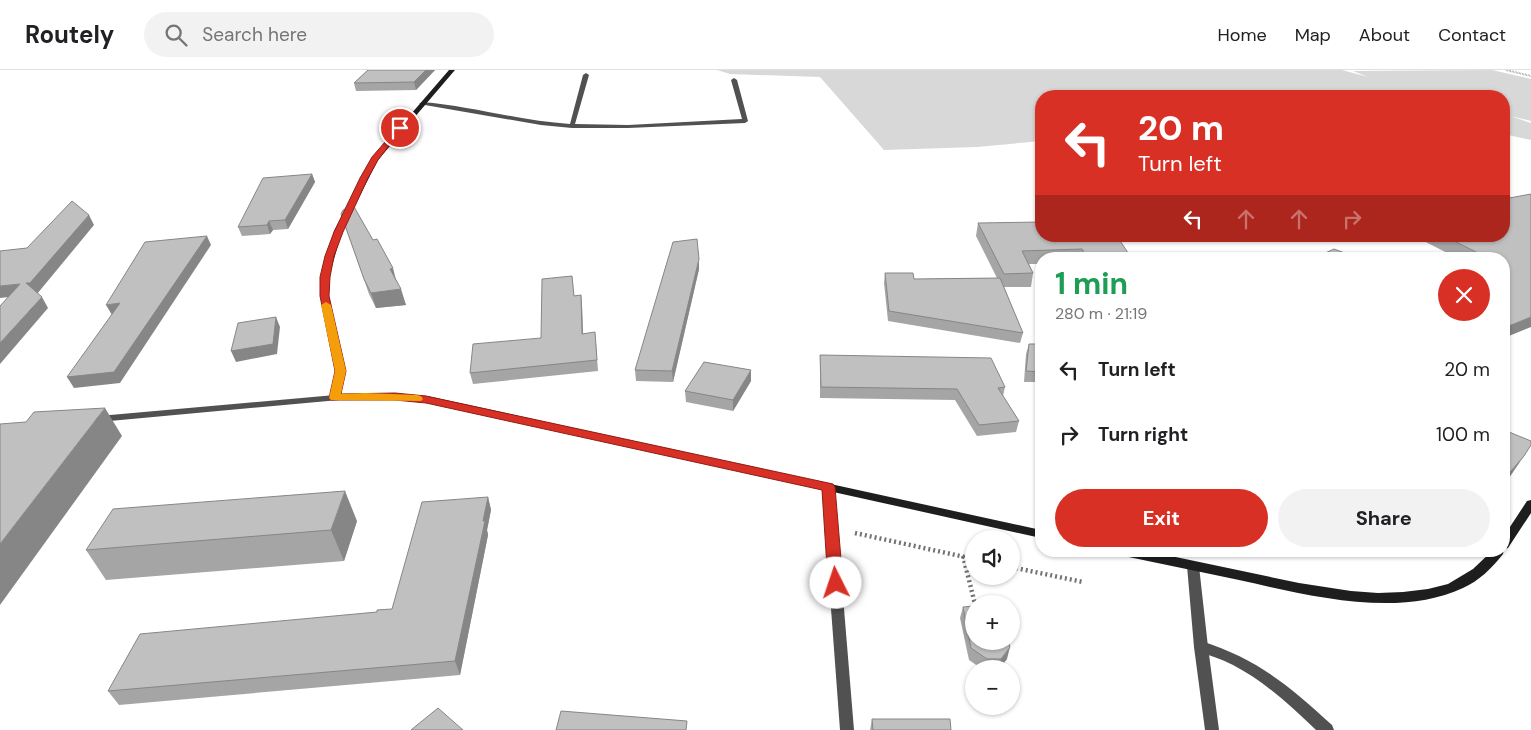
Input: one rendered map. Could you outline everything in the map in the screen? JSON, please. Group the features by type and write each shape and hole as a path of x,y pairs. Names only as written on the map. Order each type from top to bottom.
{"main road":[{"path":"452,70 375,159 352,202 330,256 325,277 324,296 340,371 335,398 387,397 426,400 1035,533"},
{"path":"1510,536 1531,504"},
{"path":"1152,557 1336,593 1385,597 1411,596 1451,588 1475,576 1493,557"}],"street":[{"path":"572,126 586,75"},
{"path":"422,104 456,106 540,123 572,126 745,121 734,80"},
{"path":"88,420 335,398"},
{"path":"828,487 846,730"},
{"path":"1193,566 1200,647 1212,730"},
{"path":"1200,647 1238,659 1261,674 1287,694 1327,730"}],"path":[{"path":"1506,70 1531,76"},
{"path":"832,528 963,556 973,595"},
{"path":"1020,569 1083,582"}],"shaded area":[{"path":"717,70 1342,70 1368,77 1353,71 1492,70 1531,79 1531,121 1510,116 1510,90 1035,90 1035,142 977,147 884,150 820,77 730,74"},
{"path":"1510,116 1531,123 1531,140 1510,135"}],"building":[{"path":"368,70 426,70 414,82 354,83"},
{"path":"312,174 285,220 269,221 267,225 238,227 263,178"},
{"path":"1531,194 1531,317 1510,326 1510,252 1476,252 1456,242 1510,242 1510,198"},
{"path":"72,201 89,215 30,283 26,283 42,297 0,343 0,306 20,284 0,286 0,251 27,248"},
{"path":"353,205 373,240 377,239 393,268 390,269 401,289 371,293 364,279 341,214 343,210"},
{"path":"1035,222 1035,242 1121,242 1127,252 1084,252 1082,249 1022,251 1033,273 1004,274 978,223"},
{"path":"207,236 114,372 67,377 120,303 106,305 145,242"},
{"path":"697,239 699,259 672,371 635,370 673,242"},
{"path":"1334,249 1342,252 1327,252"},
{"path":"885,273 913,273 914,279 1000,278 1023,333 889,311"},
{"path":"572,276 574,296 581,295 582,334 595,332 597,360 470,373 473,344 541,338 542,279"},
{"path":"276,317 273,344 231,351 238,323"},
{"path":"1029,344 1035,344 1035,372 1026,371"},
{"path":"820,355 991,358 1005,387 998,388 1019,421 979,425 957,389 821,387"},
{"path":"704,362 751,370 733,400 685,391"},
{"path":"105,408 0,544 0,424 26,422 34,412"},
{"path":"1510,432 1531,441 1531,445 1510,472"},
{"path":"345,491 331,530 86,550 113,509"},
{"path":"488,497 483,521 485,521 455,661 108,691 140,634 377,612 377,610 392,609 422,502"},
{"path":"974,650 1008,650 1001,659 987,659"},
{"path":"438,708 463,730 411,730"},
{"path":"561,711 687,721 686,730 556,730"},
{"path":"872,719 950,719 951,730 873,730"}],"slow traffic":[{"path":"326,305 340,371 335,398 365,396 417,399"}],"route":[{"path":"400,128 386,143 364,178 338,232 330,256 325,277 324,296 340,371 335,398 365,396 426,400 828,487 836,583"}]}
